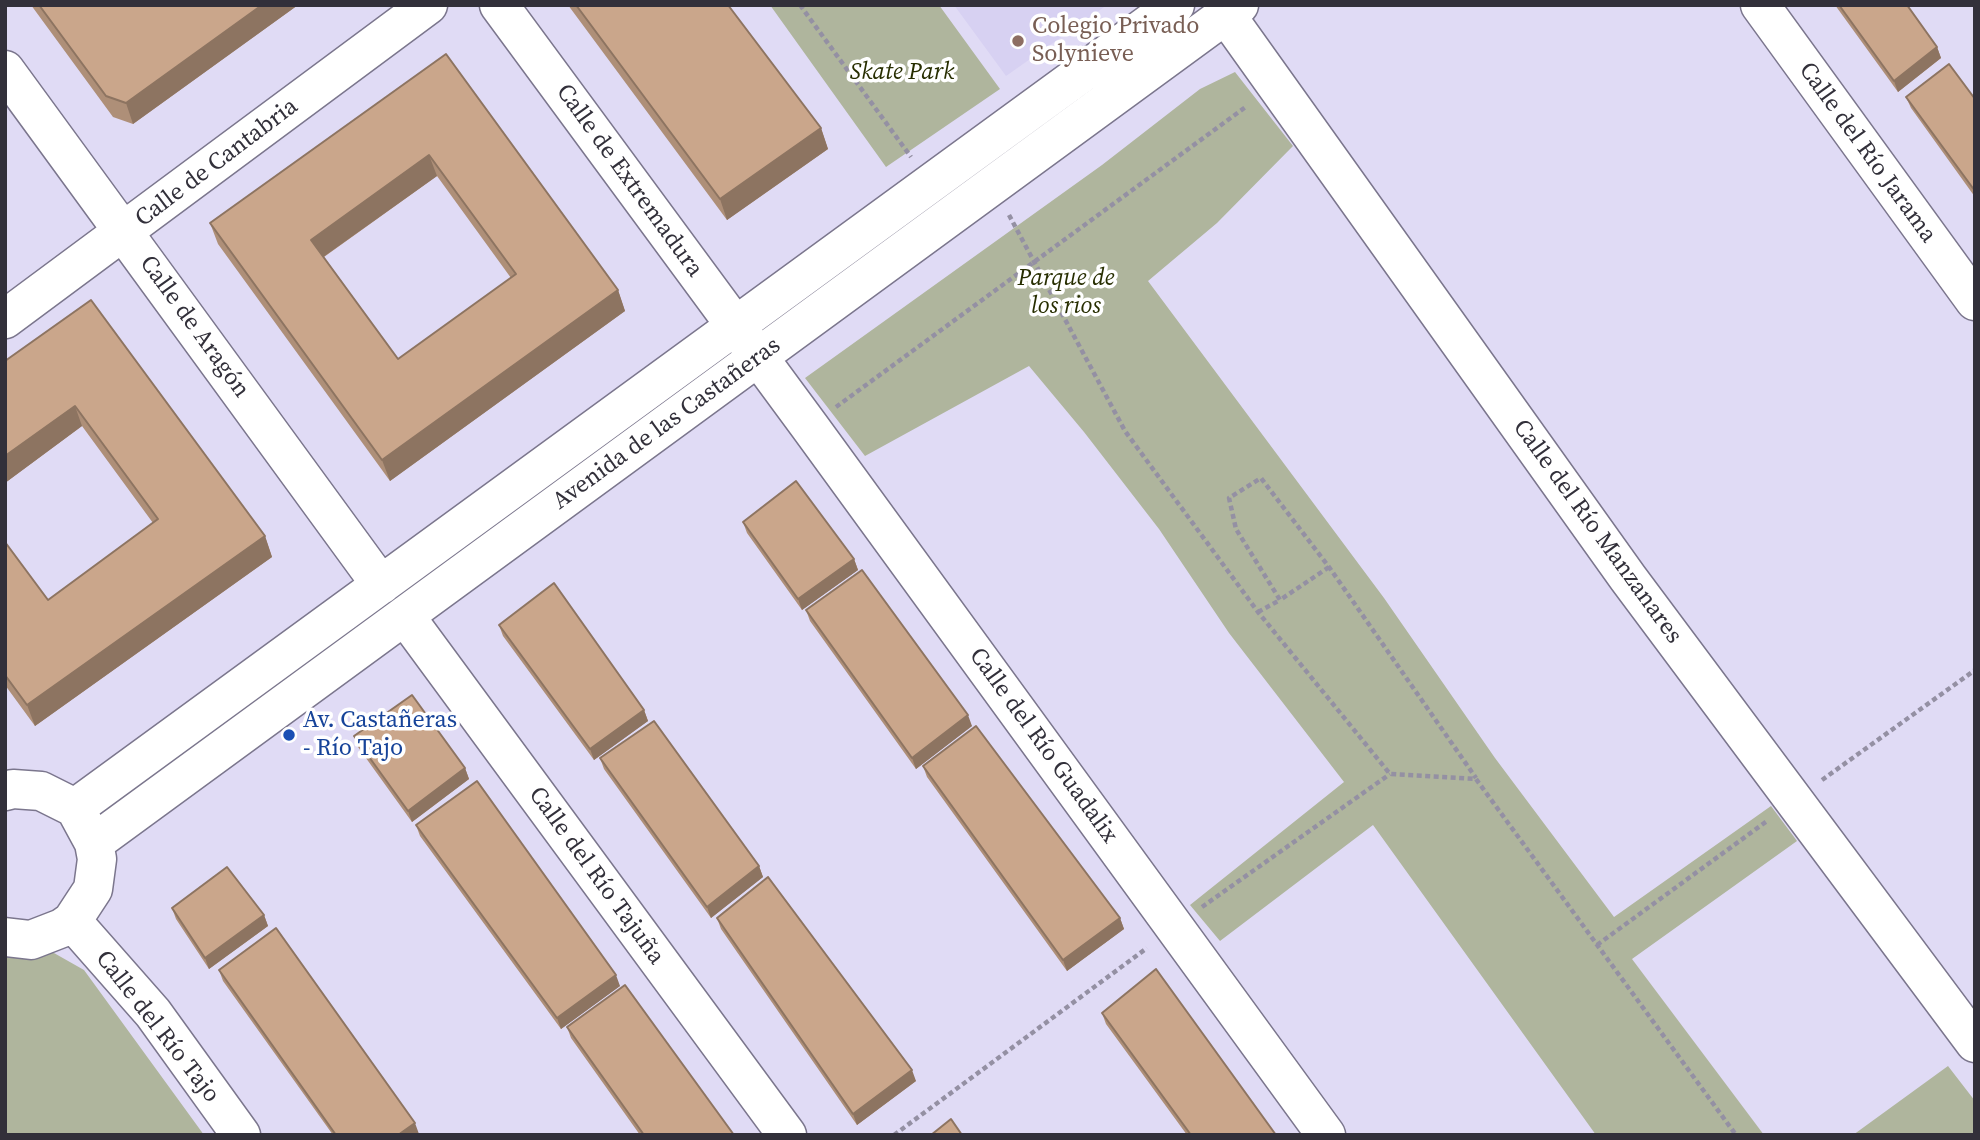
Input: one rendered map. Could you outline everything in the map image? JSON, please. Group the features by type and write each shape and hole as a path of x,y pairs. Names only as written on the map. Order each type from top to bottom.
{"street":[{"name":"Calle de Cantabria","path":"5,319 428,5"},
{"name":"Calle de Extremadura","path":"499,5 759,357"},
{"name":"Avenida de las Castañeras","path":"75,808 1175,5"},
{"name":"Calle del Río Jarama","path":"1760,5 1975,301"},
{"name":"Avenida de las Castañeras","path":"94,843 1233,10"},
{"name":"Calle del Río Manzanares","path":"1233,10 1276,85 1628,578 1975,1043"},
{"name":"Calle de Aragón","path":"5,70 381,585"},
{"name":"Calle del Río Guadalix","path":"759,357 1326,1135"},
{"name":"Calle del Río Tajuña","path":"405,616 787,1135"},
{"path":"5,791 41,791 75,808 94,843 97,859 93,889 72,921 62,928 31,940 5,937"},
{"name":"Calle del Río Tajo","path":"72,921 153,1013 241,1135"}],"path":[{"path":"800,5 931,184"},
{"path":"810,427 1276,85"},
{"path":"993,186 1125,431 1258,612 1390,774"},
{"path":"1280,600 1236,529 1229,498 1261,478 1329,566 1476,779 1736,1135"},
{"path":"1258,612 1329,566"},
{"path":"894,1135 1175,927 1390,774 1476,779"}],"shaded area":[{"name":"Colegio Privado Solynieve","path":"954,5 1107,5 1006,76"}],"green space":[{"name":"Skate Park","path":"770,5 939,5 1000,89 886,167"},
{"name":"Parque de los rios","path":"1235,72 1293,146 1217,223 1148,281 1384,598 1495,758 1614,917 1771,806 1797,841 1632,959 1764,1135 1596,1135 1373,825 1220,941 1190,905 1344,782 1229,633 1159,529 1029,366 865,456 805,378 1102,165 1200,89"},
{"path":"31,940 84,970 204,1135 5,1135 5,948"},
{"path":"1948,1066 1975,1101 1975,1135 1853,1135"}],"building":[{"path":"39,5 262,5 126,103 106,96"},
{"path":"576,5 728,5 821,128 720,199"},
{"path":"1839,5 1907,5 1937,47 1894,81"},
{"path":"446,54 618,290 382,460 210,223","holes":["429,155 516,274 398,359 311,240"]},
{"path":"1949,64 1975,99 1975,191 1906,97"},
{"path":"91,300 265,536 27,705 5,675 5,542 48,600 158,519 75,406 5,456 5,361"},
{"path":"796,481 854,559 798,599 743,522"},
{"path":"862,570 968,715 912,758 806,610"},
{"path":"554,583 644,710 590,749 499,625"},
{"path":"412,695 465,768 408,811 354,736"},
{"path":"654,721 759,866 707,907 600,758"},
{"path":"976,726 1120,918 1063,960 923,766"},
{"path":"477,781 616,975 557,1018 416,825"},
{"path":"227,867 264,915 205,958 172,908"},
{"path":"768,877 912,1070 853,1114 717,918"},
{"path":"276,928 415,1123 398,1135 336,1135 219,970"},
{"path":"1156,969 1276,1135 1191,1135 1102,1013"},
{"path":"625,985 734,1135 644,1135 567,1027"},
{"path":"951,1119 962,1135 931,1135"}],"place":[{"name":"Colegio Privado Solynieve","path":"1018,41"},
{"name":"Av. Castañeras - Río Tajo","path":"289,735"}]}
